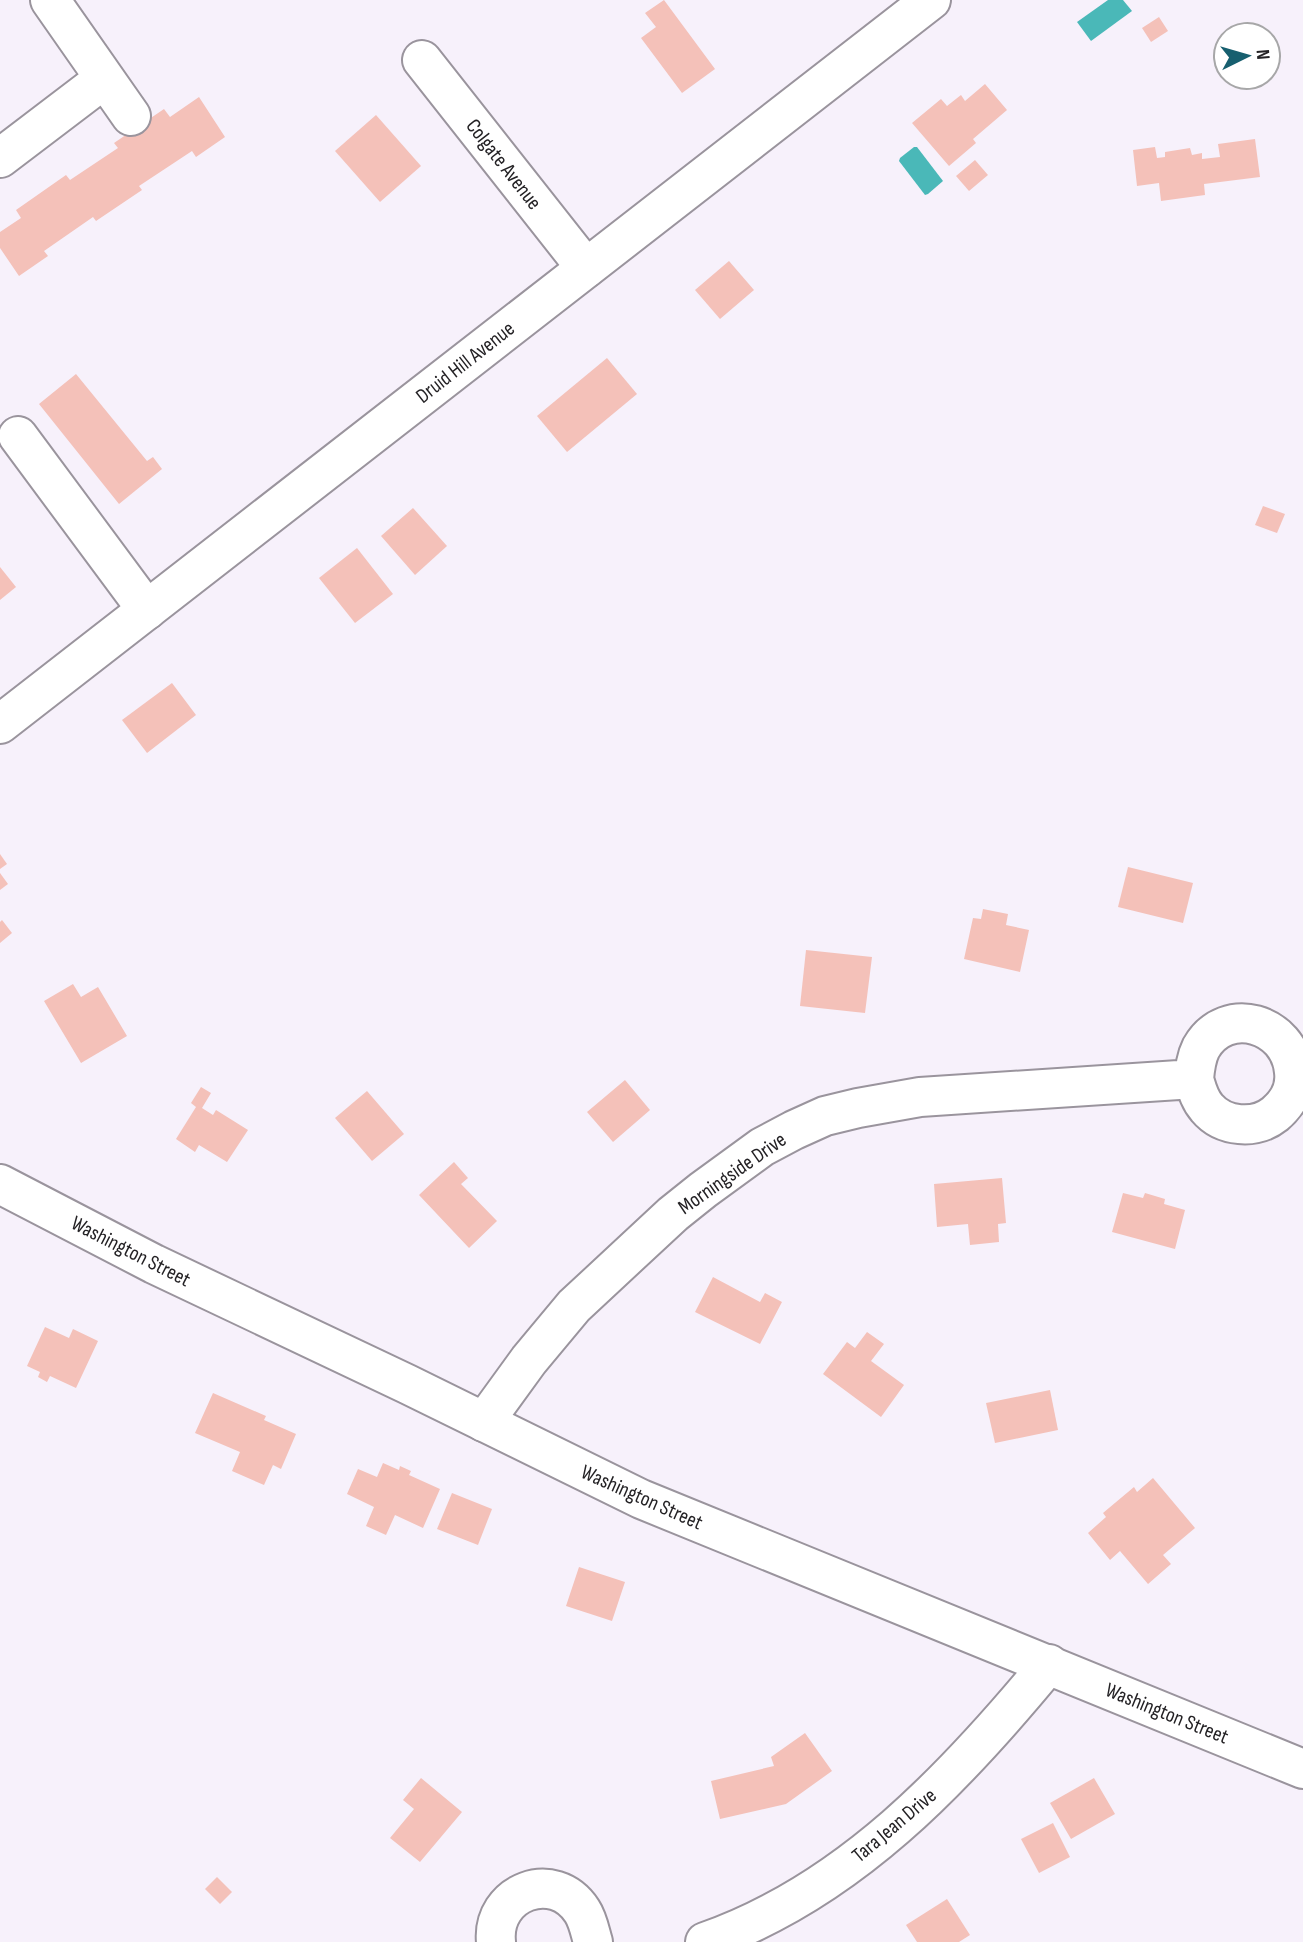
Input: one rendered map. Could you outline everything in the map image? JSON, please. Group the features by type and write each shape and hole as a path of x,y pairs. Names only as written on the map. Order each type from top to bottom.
{"street":[{"path":"50,0 131,116"},
{"name":"Druid Hill Avenue","path":"4,712 147,610 931,0"},
{"name":"Colgate Avenue","path":"422,60 586,268"},
{"path":"0,158 104,79"},
{"path":"18,436 147,610"},
{"name":"Morningside Drive","path":"484,1422 528,1360 574,1306 673,1214 762,1147 794,1130 825,1116 920,1097 1194,1079"},
{"name":"Washington Street","path":"0,1184 154,1264 641,1499 1303,1769"},
{"name":"Tara Jean Drive","path":"705,1942 766,1917 787,1905 883,1838 949,1778 1004,1719 1049,1664"},
{"path":"496,1942 497,1923 504,1908 516,1896 530,1890 547,1888 561,1892 583,1911 593,1942"}],"water":[{"path":"1108,0 1123,0 1132,11 1091,41 1077,22"},
{"path":"917,147 943,181 925,195 899,161"}],"building":[{"path":"664,0 715,69 682,93 641,38 656,27 645,13"},
{"path":"1159,17 1168,31 1151,42 1142,28"},
{"path":"985,84 1007,110 973,139 976,143 949,166 912,123 941,99 947,106 961,95 965,101"},
{"path":"199,97 225,137 196,157 192,151 139,186 142,190 96,221 93,217 44,251 48,256 19,276 0,248 0,232 21,218 16,210 66,175 70,180 118,148 114,143 164,109 170,117"},
{"path":"376,115 421,166 380,202 335,151"},
{"path":"1255,139 1260,177 1204,184 1205,195 1161,201 1159,183 1137,186 1133,150 1155,147 1157,158 1165,157 1165,152 1190,148 1192,155 1202,153 1202,159 1220,157 1218,144"},
{"path":"975,160 988,175 969,191 956,176"},
{"path":"729,261 754,290 720,319 695,290"},
{"path":"607,358 637,394 567,452 537,416"},
{"path":"76,374 147,461 153,457 162,469 119,504 39,404"},
{"path":"1263,506 1285,514 1277,533 1255,525"},
{"path":"413,508 447,546 415,575 381,536"},
{"path":"357,548 393,594 355,623 319,578"},
{"path":"0,567 16,587 0,600"},
{"path":"172,683 196,715 147,753 122,720"},
{"path":"0,854 7,864 0,869"},
{"path":"1128,867 1193,883 1183,923 1118,907"},
{"path":"0,873 8,884 0,890"},
{"path":"983,909 1008,914 1006,925 1029,930 1020,972 964,959 973,918 981,919"},
{"path":"2,920 12,933 0,943 0,922"},
{"path":"806,950 872,957 865,1013 800,1006"},
{"path":"73,984 81,997 98,987 127,1036 81,1063 44,1001"},
{"path":"625,1080 650,1110 613,1142 587,1112"},
{"path":"201,1087 211,1093 202,1108 213,1115 216,1110 248,1130 227,1162 199,1145 195,1152 176,1139 196,1107 191,1103"},
{"path":"367,1091 404,1134 372,1161 335,1118"},
{"path":"454,1162 468,1178 461,1184 497,1221 469,1248 419,1195"},
{"path":"1002,1178 1006,1223 998,1224 999,1242 970,1245 968,1224 937,1227 934,1184"},
{"path":"1123,1193 1143,1198 1145,1193 1165,1199 1164,1204 1185,1210 1175,1249 1112,1232"},
{"path":"713,1277 760,1302 765,1293 782,1302 760,1344 695,1312"},
{"path":"45,1327 69,1338 73,1329 98,1341 76,1388 50,1376 47,1382 38,1377 40,1372 27,1366"},
{"path":"867,1332 884,1344 871,1361 904,1385 881,1417 823,1374 847,1342 855,1348"},
{"path":"1050,1390 1058,1430 995,1443 986,1403"},
{"path":"213,1393 266,1416 264,1420 296,1434 281,1469 273,1465 264,1485 232,1471 240,1452 195,1433"},
{"path":"383,1463 399,1470 400,1466 411,1471 409,1475 440,1489 423,1528 395,1515 386,1535 366,1526 374,1507 347,1494 358,1469 377,1477"},
{"path":"1153,1478 1195,1528 1163,1555 1171,1564 1148,1584 1120,1551 1110,1560 1088,1533 1106,1517 1103,1513 1134,1487 1137,1492"},
{"path":"452,1493 492,1509 478,1545 437,1529"},
{"path":"579,1567 625,1582 612,1621 566,1606"},
{"path":"805,1733 832,1771 786,1804 720,1819 711,1781 774,1766 771,1757"},
{"path":"421,1778 462,1812 420,1862 390,1838 414,1809 403,1800"},
{"path":"1094,1778 1115,1814 1071,1839 1050,1803"},
{"path":"1053,1823 1070,1857 1039,1873 1021,1839"},
{"path":"217,1877 232,1892 220,1904 205,1889"},
{"path":"947,1899 970,1935 959,1942 917,1942 906,1925"}]}
